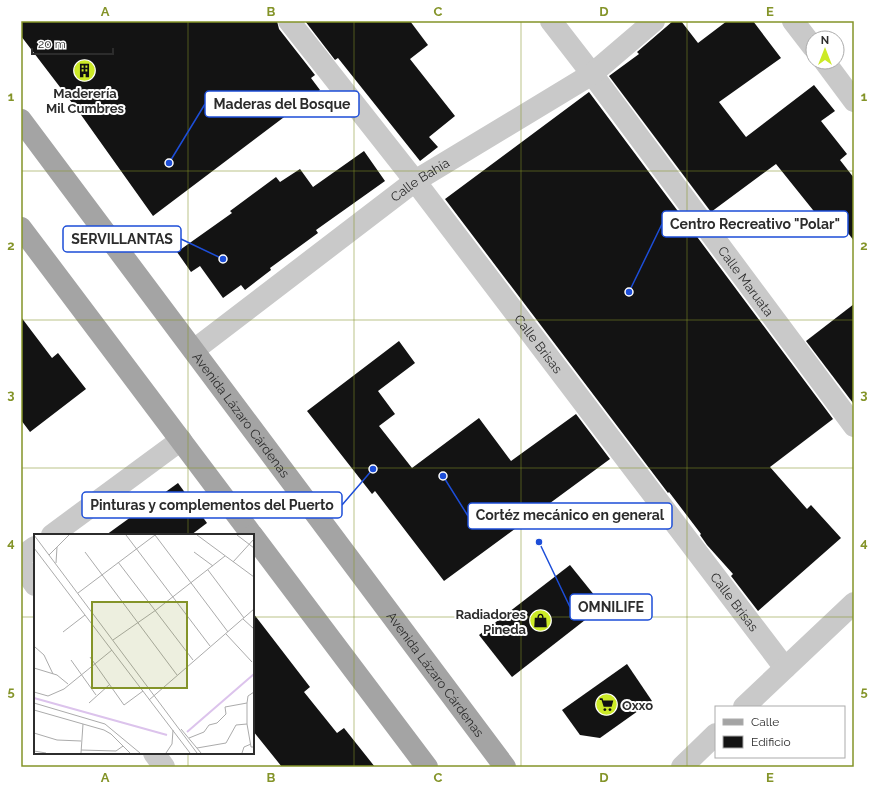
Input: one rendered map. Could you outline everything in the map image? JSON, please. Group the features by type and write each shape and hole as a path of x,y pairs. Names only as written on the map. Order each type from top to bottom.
{"main road":[{"name":"Avenida Lázaro Cárdenas","path":"21,120 505,767"},
{"path":"21,228 252,534"},
{"path":"254,537 427,767"}],"street":[{"name":"Calle Brisas","path":"289,21 415,181 785,668"},
{"name":"Calle Maruata","path":"551,21 854,426"},
{"name":"Calle Bahía","path":"194,350 415,181 592,74 654,21"},
{"path":"793,21 805,37"},
{"path":"830,70 854,101"},
{"path":"53,534 181,440"},
{"path":"21,558 34,548"},
{"path":"21,565 34,584"},
{"path":"745,706 854,603"},
{"path":"682,767 715,735"}],"building":[{"path":"21,21 277,21 279,29 315,75 311,78 320,90 153,216 79,112 21,36"},
{"path":"305,21 410,21 428,45 410,59 455,116 429,137 438,147 420,161 338,58 335,60"},
{"path":"673,21 681,21 698,43 727,21 753,21 781,58 719,102 746,137 814,85 835,111 821,121 847,154 840,160 854,178 854,241 836,217 825,225 776,164 711,212 609,76 639,54 637,52"},
{"path":"589,92 833,419 770,467 807,509 811,505 841,538 758,611 731,576 733,574 707,545 700,535 701,534 669,492 668,493 445,199"},
{"path":"364,151 385,181 316,230 318,233 270,268 271,270 245,290 241,285 223,298 200,266 191,272 177,252 232,213 230,211 276,177 280,182 300,169 313,187"},
{"path":"854,304 854,403 853,403 806,341"},
{"path":"21,317 52,358 58,353 86,389 30,432 21,420"},
{"path":"399,341 415,363 378,391 395,414 379,426 412,468 479,418 511,461 576,414 610,459 444,581 375,491 372,494 307,411"},
{"path":"178,483 207,523 192,534 107,534"},
{"name":"Radiadores Pineda","path":"570,565 603,606 512,677 479,635"},
{"path":"254,614 310,687 304,692 337,733 344,728 375,767 282,767 254,732"},
{"name":"Oxxo","path":"627,664 652,701 600,738 580,735 562,710"}],"place":[{"name":"Maderería Mil Cumbres","path":"85,71"},
{"name":"Maderas del Bosque","path":"169,163"},
{"name":"SERVILLANTAS","path":"223,259"},
{"name":"Centro Recreativo \"Polar\"","path":"629,292"},
{"name":"Pinturas y complementos del Puerto","path":"373,469"},
{"name":"Cortéz mecánico en general","path":"443,476"},
{"name":"OMNILIFE","path":"539,542"},
{"name":"Radiadores Pineda","path":"541,621"},
{"name":"Oxxo","path":"607,705"}]}
